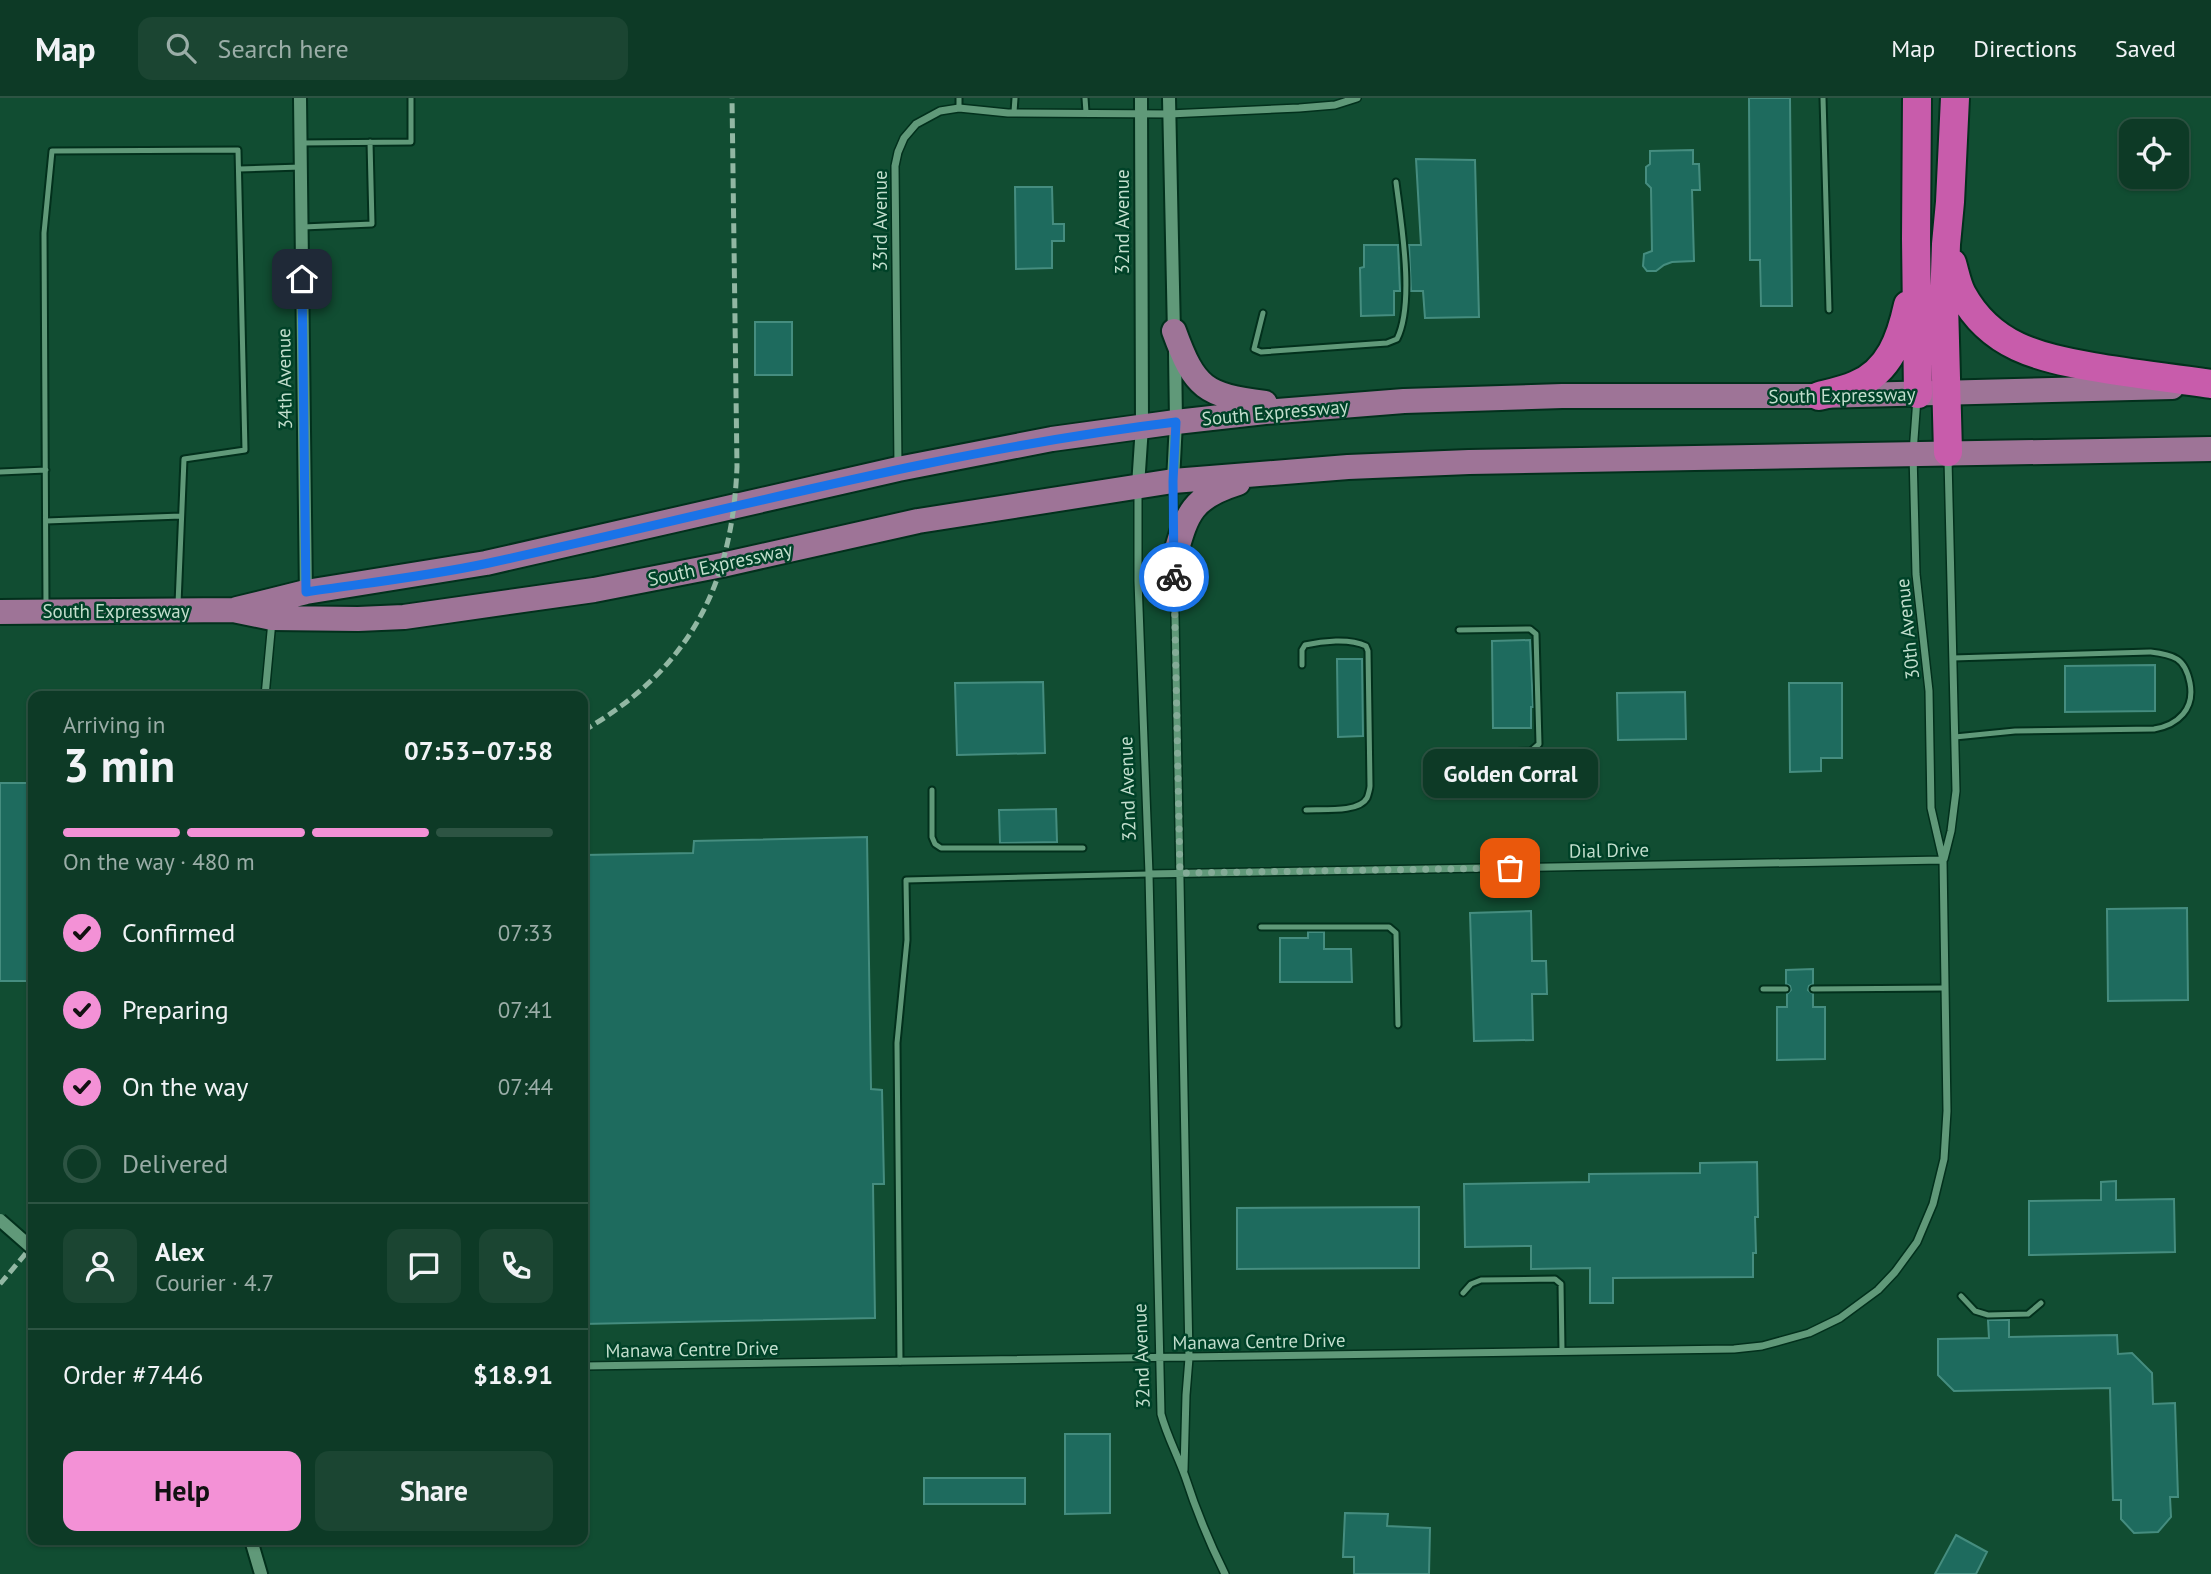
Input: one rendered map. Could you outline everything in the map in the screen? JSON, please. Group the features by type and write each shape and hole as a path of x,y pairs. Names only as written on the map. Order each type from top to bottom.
{"highway":[{"path":"1917,98 1918,394"},
{"path":"1948,452 1944,304 1955,98"},
{"path":"1819,397 1858,385 1887,362 1903,326 1916,239"},
{"path":"1946,244 1961,292 1979,318 1993,332 2024,351 2109,370 2211,385"}],"main road":[{"path":"1174,331 1192,373 1211,391 1242,400 1308,408"},
{"name":"South Expressway","path":"272,609 306,592 486,563 898,469 1052,439 1176,422 1404,401 1562,396 1819,397 2211,385"},
{"name":"South Expressway","path":"0,612 272,609 305,618 404,617 594,590 722,565 918,521 1173,481 1278,471 1469,462 2211,449"},
{"path":"1174,559 1185,523 1202,499 1215,490 1278,471"}],"street":[{"name":"34th Avenue","path":"300,98 305,618"},
{"name":"32nd Avenue","path":"1141,98 1142,426 1138,486 1138,581 1149,874 1161,1414 1166,1435 1225,1574"},
{"name":"32nd Avenue","path":"1169,98 1176,422 1173,481 1174,559 1189,1358 1184,1474"},
{"name":"33rd Avenue","path":"898,469 895,166 904,138 916,124 940,111 959,108 1014,113 1169,114 1335,105 1357,98"},
{"name":"30th Avenue","path":"1878,1290 1917,1242 1939,1184 1946,1135 1943,860 1931,808 1929,691 1916,574 1913,453 1918,394"},
{"name":"30th Avenue","path":"1943,860 1951,831 1955,791 1948,452"},
{"path":"265,691 272,609"},
{"name":"Dial Drive","path":"1149,874 1943,860"},
{"path":"0,1220 28,1245"},
{"name":"Manawa Centre Drive","path":"588,1366 1734,1349 1794,1338 1825,1326 1854,1309 1878,1290"},
{"path":"252,1545 261,1574"}],"lane":[{"path":"301,143 411,142 411,98"},
{"path":"959,98 959,108"},
{"path":"1014,113 1015,98"},
{"path":"1085,98 1086,112"},
{"path":"1824,98 1829,310"},
{"path":"302,227 372,224 370,142"},
{"path":"47,612 44,233 52,151 238,150 245,450 184,459 177,611"},
{"path":"239,169 301,166"},
{"path":"1263,313 1254,349 1261,352 1387,343 1397,339 1403,328 1405,309 1404,242 1396,182"},
{"path":"0,472 46,470"},
{"path":"46,521 181,516"},
{"path":"1459,630 1533,631 1537,638 1539,717 1539,744 1531,751 1461,753"},
{"path":"1302,665 1302,650 1305,645 1313,643 1354,642 1366,646 1368,652 1368,797 1363,803 1350,808 1306,810"},
{"path":"1953,658 2150,652 2166,654 2178,659 2185,667 2191,690 2185,713 2168,726 2154,729 2015,731 1955,737"},
{"path":"932,790 932,837 935,844 941,848 1083,848"},
{"path":"900,1362 897,1043 907,940 906,880 1149,874"},
{"path":"1261,928 1389,927 1396,933 1398,1025"},
{"path":"1813,989 1945,988"},
{"path":"1763,989 1786,989"},
{"path":"1463,1293 1471,1284 1481,1280 1555,1279 1561,1284 1562,1350"},
{"path":"1961,1296 1975,1311 1988,1315 2028,1314 2041,1303"}],"building":[{"path":"1749,98 1790,98 1792,306 1761,306 1760,260 1750,260"},
{"path":"1693,150 1693,164 1699,164 1700,190 1692,190 1694,261 1672,262 1656,271 1647,271 1643,266 1644,254 1652,251 1651,188 1646,183 1650,151"},
{"path":"1416,159 1475,160 1479,317 1425,318 1423,291 1411,291 1409,245 1421,245"},
{"path":"1015,187 1052,187 1053,224 1064,224 1064,241 1052,241 1052,268 1016,269"},
{"path":"1364,245 1398,245 1400,291 1394,291 1394,315 1361,316 1360,268 1364,267"},
{"path":"755,322 792,322 792,375 755,375"},
{"path":"1530,640 1533,707 1531,728 1493,728 1492,641"},
{"path":"1337,659 1362,659 1363,736 1338,737"},
{"path":"2155,665 2155,711 2065,712 2065,666"},
{"path":"1043,682 1045,753 957,755 955,683"},
{"path":"1789,683 1842,683 1842,758 1821,758 1821,771 1790,772"},
{"path":"1685,692 1686,739 1618,740 1617,693"},
{"path":"0,783 28,783 28,981 0,981"},
{"path":"1056,809 1057,842 1000,843 999,810"},
{"path":"867,837 871,1089 882,1090 884,1184 873,1184 875,1318 588,1324 588,855 693,853 694,841"},
{"path":"2187,908 2188,1000 2108,1001 2107,909"},
{"path":"1531,911 1532,961 1546,961 1547,994 1532,994 1533,1040 1474,1041 1470,913"},
{"path":"1308,932 1324,932 1324,949 1351,949 1352,982 1280,982 1280,938 1308,938"},
{"path":"1813,969 1813,984 1808,990 1813,994 1813,1007 1825,1007 1825,1059 1777,1060 1777,1007 1787,1007 1787,994 1791,990 1786,984 1786,970"},
{"path":"1757,1162 1758,1217 1755,1217 1756,1253 1753,1253 1753,1277 1613,1278 1613,1303 1590,1303 1590,1268 1531,1269 1531,1246 1465,1247 1464,1184 1589,1182 1589,1174 1700,1173 1700,1163"},
{"path":"2116,1181 2116,1200 2174,1199 2175,1252 2029,1255 2029,1201 2101,1200 2101,1182"},
{"path":"1419,1207 1419,1268 1237,1269 1237,1208"},
{"path":"1988,1320 2009,1320 2009,1337 2117,1335 2118,1354 2132,1353 2152,1373 2153,1404 2175,1403 2178,1497 2170,1497 2171,1517 2158,1532 2134,1533 2121,1519 2121,1500 2113,1500 2110,1388 1954,1391 1938,1375 1938,1339 1989,1338"},
{"path":"1065,1434 1110,1434 1110,1513 1065,1514"},
{"path":"924,1478 1025,1478 1025,1504 924,1504"},
{"path":"1345,1513 1388,1514 1387,1526 1430,1528 1429,1574 1354,1574 1354,1557 1343,1557"},
{"path":"1956,1535 1987,1552 1976,1574 1935,1574"}],"railway":[{"path":"588,728 620,707 651,681 677,653 698,622 714,588 726,551 737,467 732,98"},
{"path":"0,1284 28,1251"}],"way so far":[{"path":"1174,577 1180,873 1510,868"}],"place":[{"name":"Golden Corral","path":"1510,868"}],"route":[{"path":"302,279 306,592 486,563 870,475 1052,439 1176,422 1173,481 1174,577"}]}
